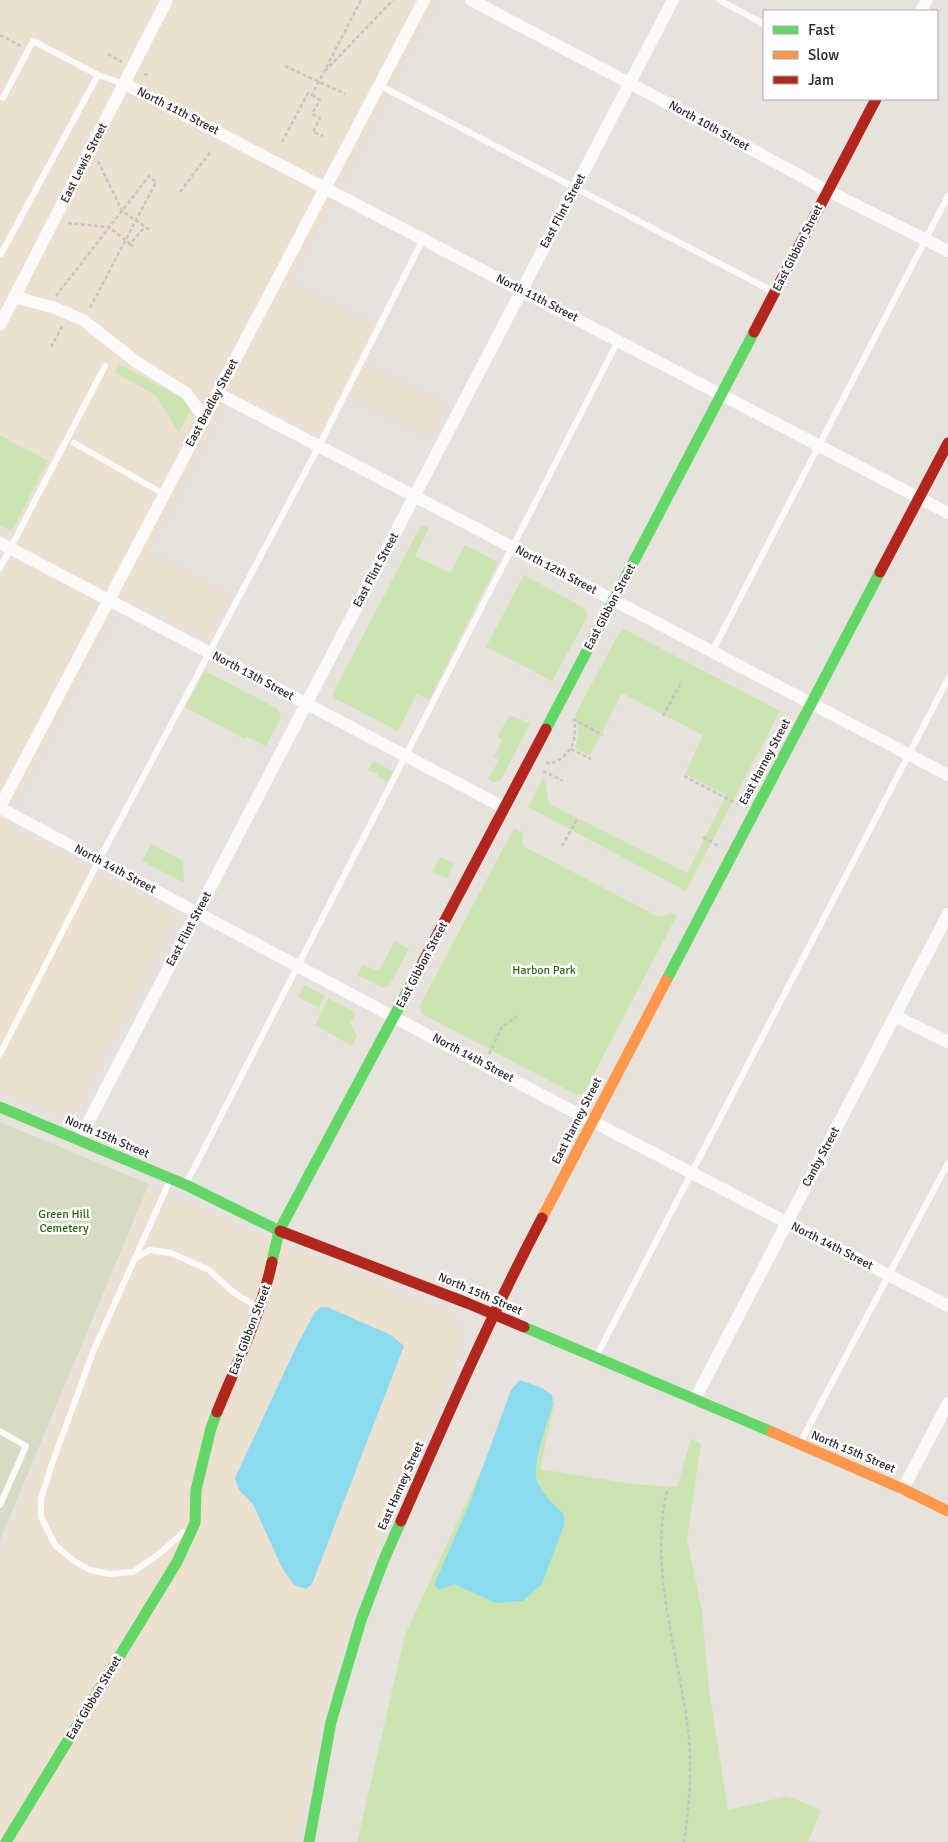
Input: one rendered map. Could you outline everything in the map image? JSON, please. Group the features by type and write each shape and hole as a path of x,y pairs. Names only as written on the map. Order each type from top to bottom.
{"main road":[{"name":"East Gibbon Street","path":"6,1842 177,1562 194,1523 196,1490 212,1428 267,1287 279,1231 531,760 875,100"},
{"name":"East Harney Street","path":"310,1842 331,1722 361,1620 384,1556 494,1314 514,1271 948,443"},
{"name":"North 15th Street","path":"0,1107 186,1185 279,1231 494,1314 800,1444 948,1510"}],"street":[{"name":"East Lewis Street","path":"0,325 167,0"},
{"name":"East Bradley Street","path":"0,807 424,0"},
{"name":"North 10th Street","path":"470,0 630,83 828,191 948,251"},
{"name":"East Flint Street","path":"78,1140 673,0"},
{"name":"North 11th Street","path":"125,84 948,513"},
{"path":"15,297 69,313 83,320 135,361 186,393 204,417"},
{"name":"North 12th Street","path":"217,393 948,775"},
{"name":"North 13th Street","path":"5,546 505,808"},
{"name":"North 14th Street","path":"0,807 484,1065 948,1306"},
{"name":"Canby Street","path":"695,1399 948,914"},
{"path":"895,1016 948,1042"},
{"path":"903,1489 948,1403"}],"lane":[{"path":"719,0 763,23"},
{"path":"3,98 33,41 98,75 125,84"},
{"path":"1,254 98,75"},
{"path":"378,85 774,292"},
{"path":"712,652 948,196"},
{"path":"0,1054 99,860 319,446 423,239"},
{"path":"186,1185 618,341"},
{"path":"0,568 5,546 105,366"},
{"path":"74,443 164,494"},
{"path":"596,1358 948,679"},
{"path":"800,1444 887,1275 948,1163"},
{"path":"171,1179 93,1352 41,1498 41,1517 55,1545 90,1570 110,1574 133,1572 159,1554 194,1523"},
{"path":"136,1258 150,1250 171,1253 209,1270 233,1292 259,1309"},
{"path":"0,1432 26,1446 3,1490 0,1505"}],"path":[{"path":"312,96 361,0"},
{"path":"322,74 393,0"},
{"path":"0,35 28,50"},
{"path":"108,54 117,59"},
{"path":"286,66 345,94"},
{"path":"282,142 308,93 320,100 312,114 320,118 313,132 323,136"},
{"path":"92,149 122,211 150,230"},
{"path":"180,192 211,151"},
{"path":"48,306 149,176 156,182 83,320"},
{"path":"54,221 109,227 135,248"},
{"path":"130,244 145,227"},
{"path":"51,347 69,313"},
{"path":"663,716 681,683"},
{"path":"556,710 603,735"},
{"path":"531,760 550,764 562,759 571,749 576,729 574,720"},
{"path":"571,749 591,758"},
{"path":"531,760 563,781"},
{"path":"684,776 733,802"},
{"path":"562,846 578,818"},
{"path":"484,1065 502,1027 516,1016"},
{"path":"667,1491 663,1508 661,1559 668,1623 689,1741 690,1797 684,1842"}],"shaded area":[{"path":"0,0 437,0 289,283 379,328 363,363 446,406 431,436 347,394 325,438 233,392 147,552 230,596 208,639 124,596 4,824 177,916 71,1118 0,1090 0,582 22,540 0,528"},
{"path":"150,1188 453,1317 463,1342 359,1591 316,1738 297,1842 0,1842 0,1558"}],"green space":[{"path":"119,364 193,404 179,433 155,395 114,372"},
{"path":"0,435 48,461 12,531 0,525"},
{"path":"424,525 429,528 415,556 450,573 465,545 498,562 429,700 417,694 398,731 336,699 333,695 420,527"},
{"path":"524,575 581,606 585,609 588,616 552,681 486,647"},
{"path":"624,629 780,711 686,891 528,807 544,776 549,804 687,873 726,795 685,774 703,735 622,693 590,756 575,748 579,733 575,715 618,635"},
{"path":"205,671 278,709 281,718 266,746 247,737 245,739 185,707"},
{"path":"510,715 530,724 501,780 494,782 488,779 499,760 494,757 502,740 497,737"},
{"path":"373,761 393,771 388,782 377,776 378,774 368,770"},
{"name":"Harbon Park","path":"514,828 523,833 523,846 659,917 671,913 677,915 582,1094 575,1094 422,1014 419,1007"},
{"path":"151,844 183,861 184,883 142,861"},
{"path":"440,857 454,863 447,878 432,872"},
{"path":"395,941 409,949 389,986 383,988 357,975 363,965 379,971"},
{"path":"304,985 325,996 319,1008 298,997"},
{"path":"328,998 356,1013 350,1023 357,1036 352,1046 315,1025"},
{"name":"Green Hill Cemetery","path":"0,1122 149,1184 0,1540"},
{"path":"520,1386 544,1392 555,1401 540,1469 632,1484 677,1487 691,1439 701,1444 687,1539 702,1611 709,1690 728,1810 787,1796 821,1810 808,1842 357,1842 405,1635"}],"water":[{"path":"321,1307 327,1307 391,1335 404,1346 312,1584 306,1589 294,1585 282,1568 253,1504 239,1490 235,1478 297,1345 315,1312"},
{"path":"520,1380 542,1388 552,1395 553,1405 541,1443 536,1474 537,1481 542,1490 564,1514 564,1525 542,1584 523,1601 496,1603 454,1584 438,1589 434,1585 470,1502 511,1390"}],"traffic: fast":[{"path":"546,729 754,332"},
{"path":"666,981 880,572"},
{"path":"272,1262 279,1231 423,962"},
{"path":"0,1107 186,1185 280,1231"},
{"path":"524,1327 772,1432"},
{"path":"6,1842 177,1562 195,1523 196,1490 211,1428 217,1412"},
{"path":"309,1842 331,1722 361,1620 401,1521"}],"traffic: slow":[{"path":"542,1218 666,981"},
{"path":"772,1432 903,1489 948,1511"}],"traffic: jam":[{"path":"754,332 875,100"},
{"path":"880,572 948,443"},
{"path":"423,962 546,729"},
{"path":"401,1521 486,1330 542,1218"},
{"path":"280,1231 524,1327"},
{"path":"217,1412 262,1300 272,1262"}]}
